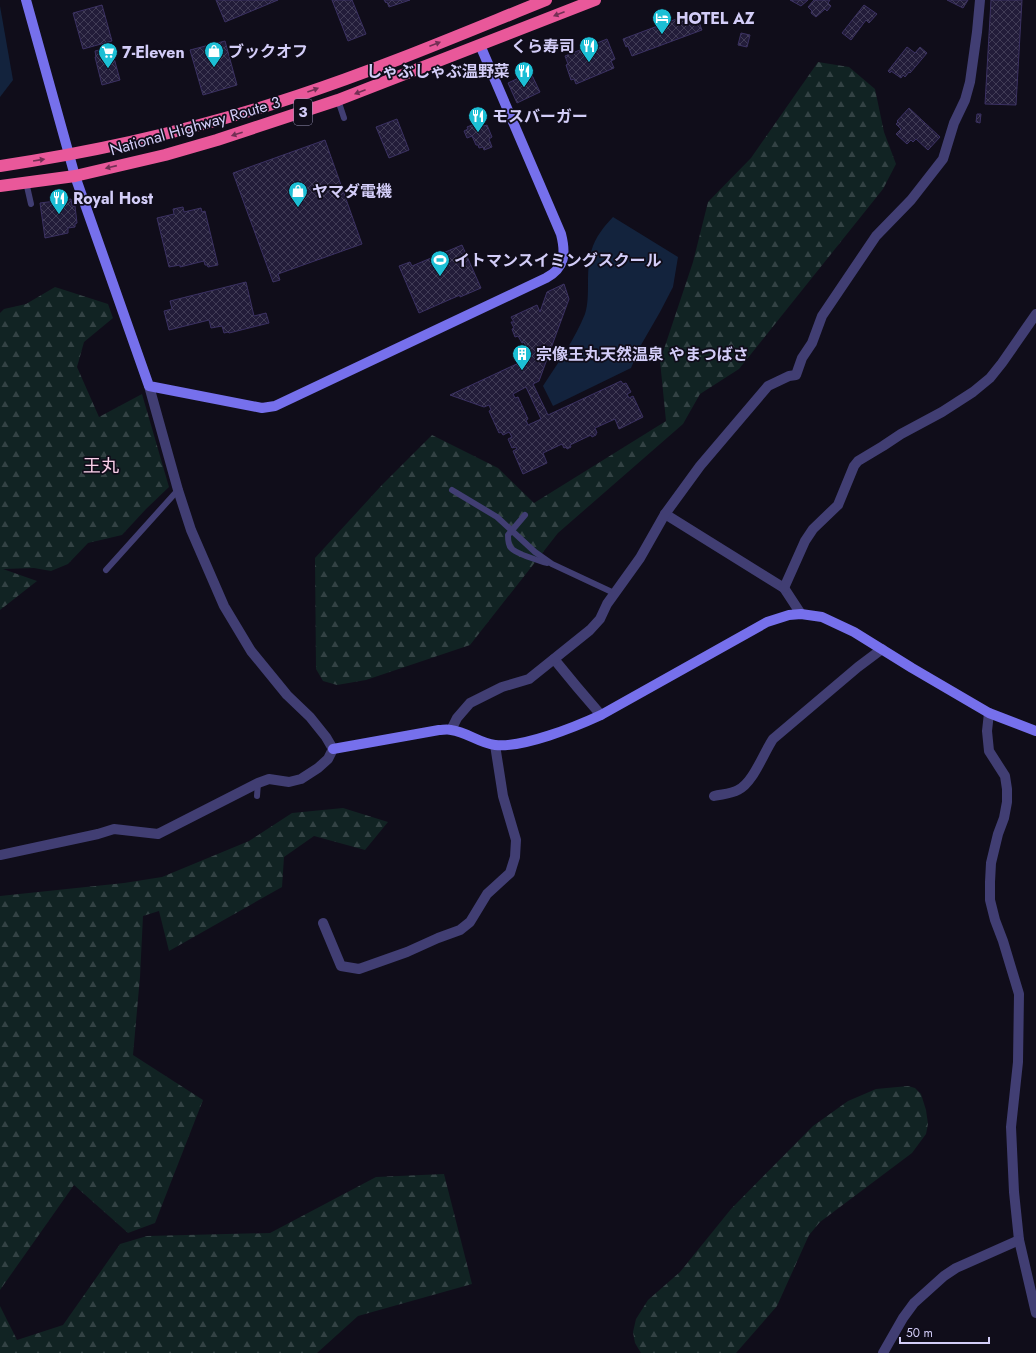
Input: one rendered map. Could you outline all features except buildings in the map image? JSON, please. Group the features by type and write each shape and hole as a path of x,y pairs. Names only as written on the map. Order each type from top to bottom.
{"highway":[{"name":"National Highway Route 3","path":"0,166 69,155 112,146 212,122 298,96 546,0"},
{"name":"National Highway Route 3","path":"0,186 76,176 165,155 217,140 338,100 595,0"}],"street":[{"path":"26,0 69,155 149,386 178,490 191,530 224,606 251,651 287,694 310,717 326,736 333,749"},
{"path":"451,730 457,718 470,703 502,687 529,679 590,630 600,619 614,593 640,558 665,514 700,466 768,386 789,376 796,375 802,358 812,343 822,316 876,236 911,200 943,159 954,123 965,100 970,82 980,0"},
{"path":"149,386 262,408 275,406 546,278 552,275 559,268 565,247 561,234 480,45"},
{"path":"784,588 805,541 813,529 838,505 851,470 854,466 901,434 942,412 973,392 990,378 1036,314"},
{"path":"665,514 784,588 801,614"},
{"path":"333,749 439,730 459,732 483,742 495,745 527,742 601,715 767,622 788,615 801,614 822,617 854,632 989,713 1036,730"},
{"path":"714,796 728,794 739,790 748,783 765,750 773,739 858,667 882,649"},
{"path":"554,659 601,715"},
{"path":"989,713 987,731 989,751 1005,776 1007,789 1007,802 1004,818 998,834 991,863 990,900 1018,994 1018,1062 1011,1127 1014,1192 1019,1240 1036,1313"},
{"path":"323,923 341,966 359,969 460,930 470,922 487,894 510,873 515,857 516,840 503,796 495,745"},
{"path":"0,855 91,836 114,829 158,834 258,783 269,779 289,782 301,779 318,768 328,759 333,749"},
{"path":"883,1353 903,1318 914,1303 944,1276 956,1268 1019,1240"}],"lane":[{"path":"338,100 344,118"},
{"path":"26,182 31,204"},
{"path":"106,570 178,490"},
{"path":"452,490 496,517 535,552 552,564"},
{"path":"525,515 508,535 511,547 531,558 552,564 614,593"},
{"path":"258,783 258,796"}],"green space":[{"path":"818,62 849,67 875,89 884,132 896,164 883,189 739,369 700,394 683,424 558,533 470,645 366,680 337,685 323,681 316,669 315,558 381,486 432,435 498,468 534,503 666,421 660,361 693,262 708,202 751,158"},
{"path":"55,287 108,304 113,318 84,342 77,367 99,417 142,394 169,487 122,535 88,543 68,564 51,571 34,568 3,569 37,581 0,610 0,313 4,309 26,304"},
{"path":"343,808 388,822 365,850 314,836 284,857 282,887 169,951 159,911 143,916 140,977 133,1055 203,1100 155,1223 128,1233 74,1185 0,1290 0,896 124,883 162,877 249,841 292,813"},
{"path":"908,1086 915,1088 921,1094 926,1110 928,1124 926,1134 912,1153 820,1222 809,1235 777,1306 736,1353 641,1353 635,1343 633,1332 636,1319 648,1300 680,1272 731,1209 813,1126 848,1101 876,1089"},
{"path":"444,1174 472,1284 358,1316 317,1353 0,1353 0,1306 17,1340 63,1325 120,1244 147,1236 270,1233 376,1177"}],"water":[{"path":"0,6 13,80 0,97"},
{"path":"613,217 678,257 673,287 641,345 631,368 553,406 543,386 571,342 585,314 588,295 590,255 600,232"}],"place":[{"name":"HOTEL AZ","path":"662,35"},
{"name":"くら寿司","path":"589,63"},
{"name":"ブックオフ","path":"214,68"},
{"name":"7-Eleven","path":"108,69"},
{"name":"しゃぶしゃぶ温野菜","path":"524,88"},
{"name":"モスバーガー","path":"478,133"},
{"name":"ヤマダ電機","path":"298,208"},
{"name":"Royal Host","path":"59,215"},
{"name":"イトマンスイミングスクール","path":"440,277"},
{"name":"宗像王丸天然温泉 やまつばさ","path":"522,371"}],"district":[{"name":"王丸","path":"101,466"}]}
